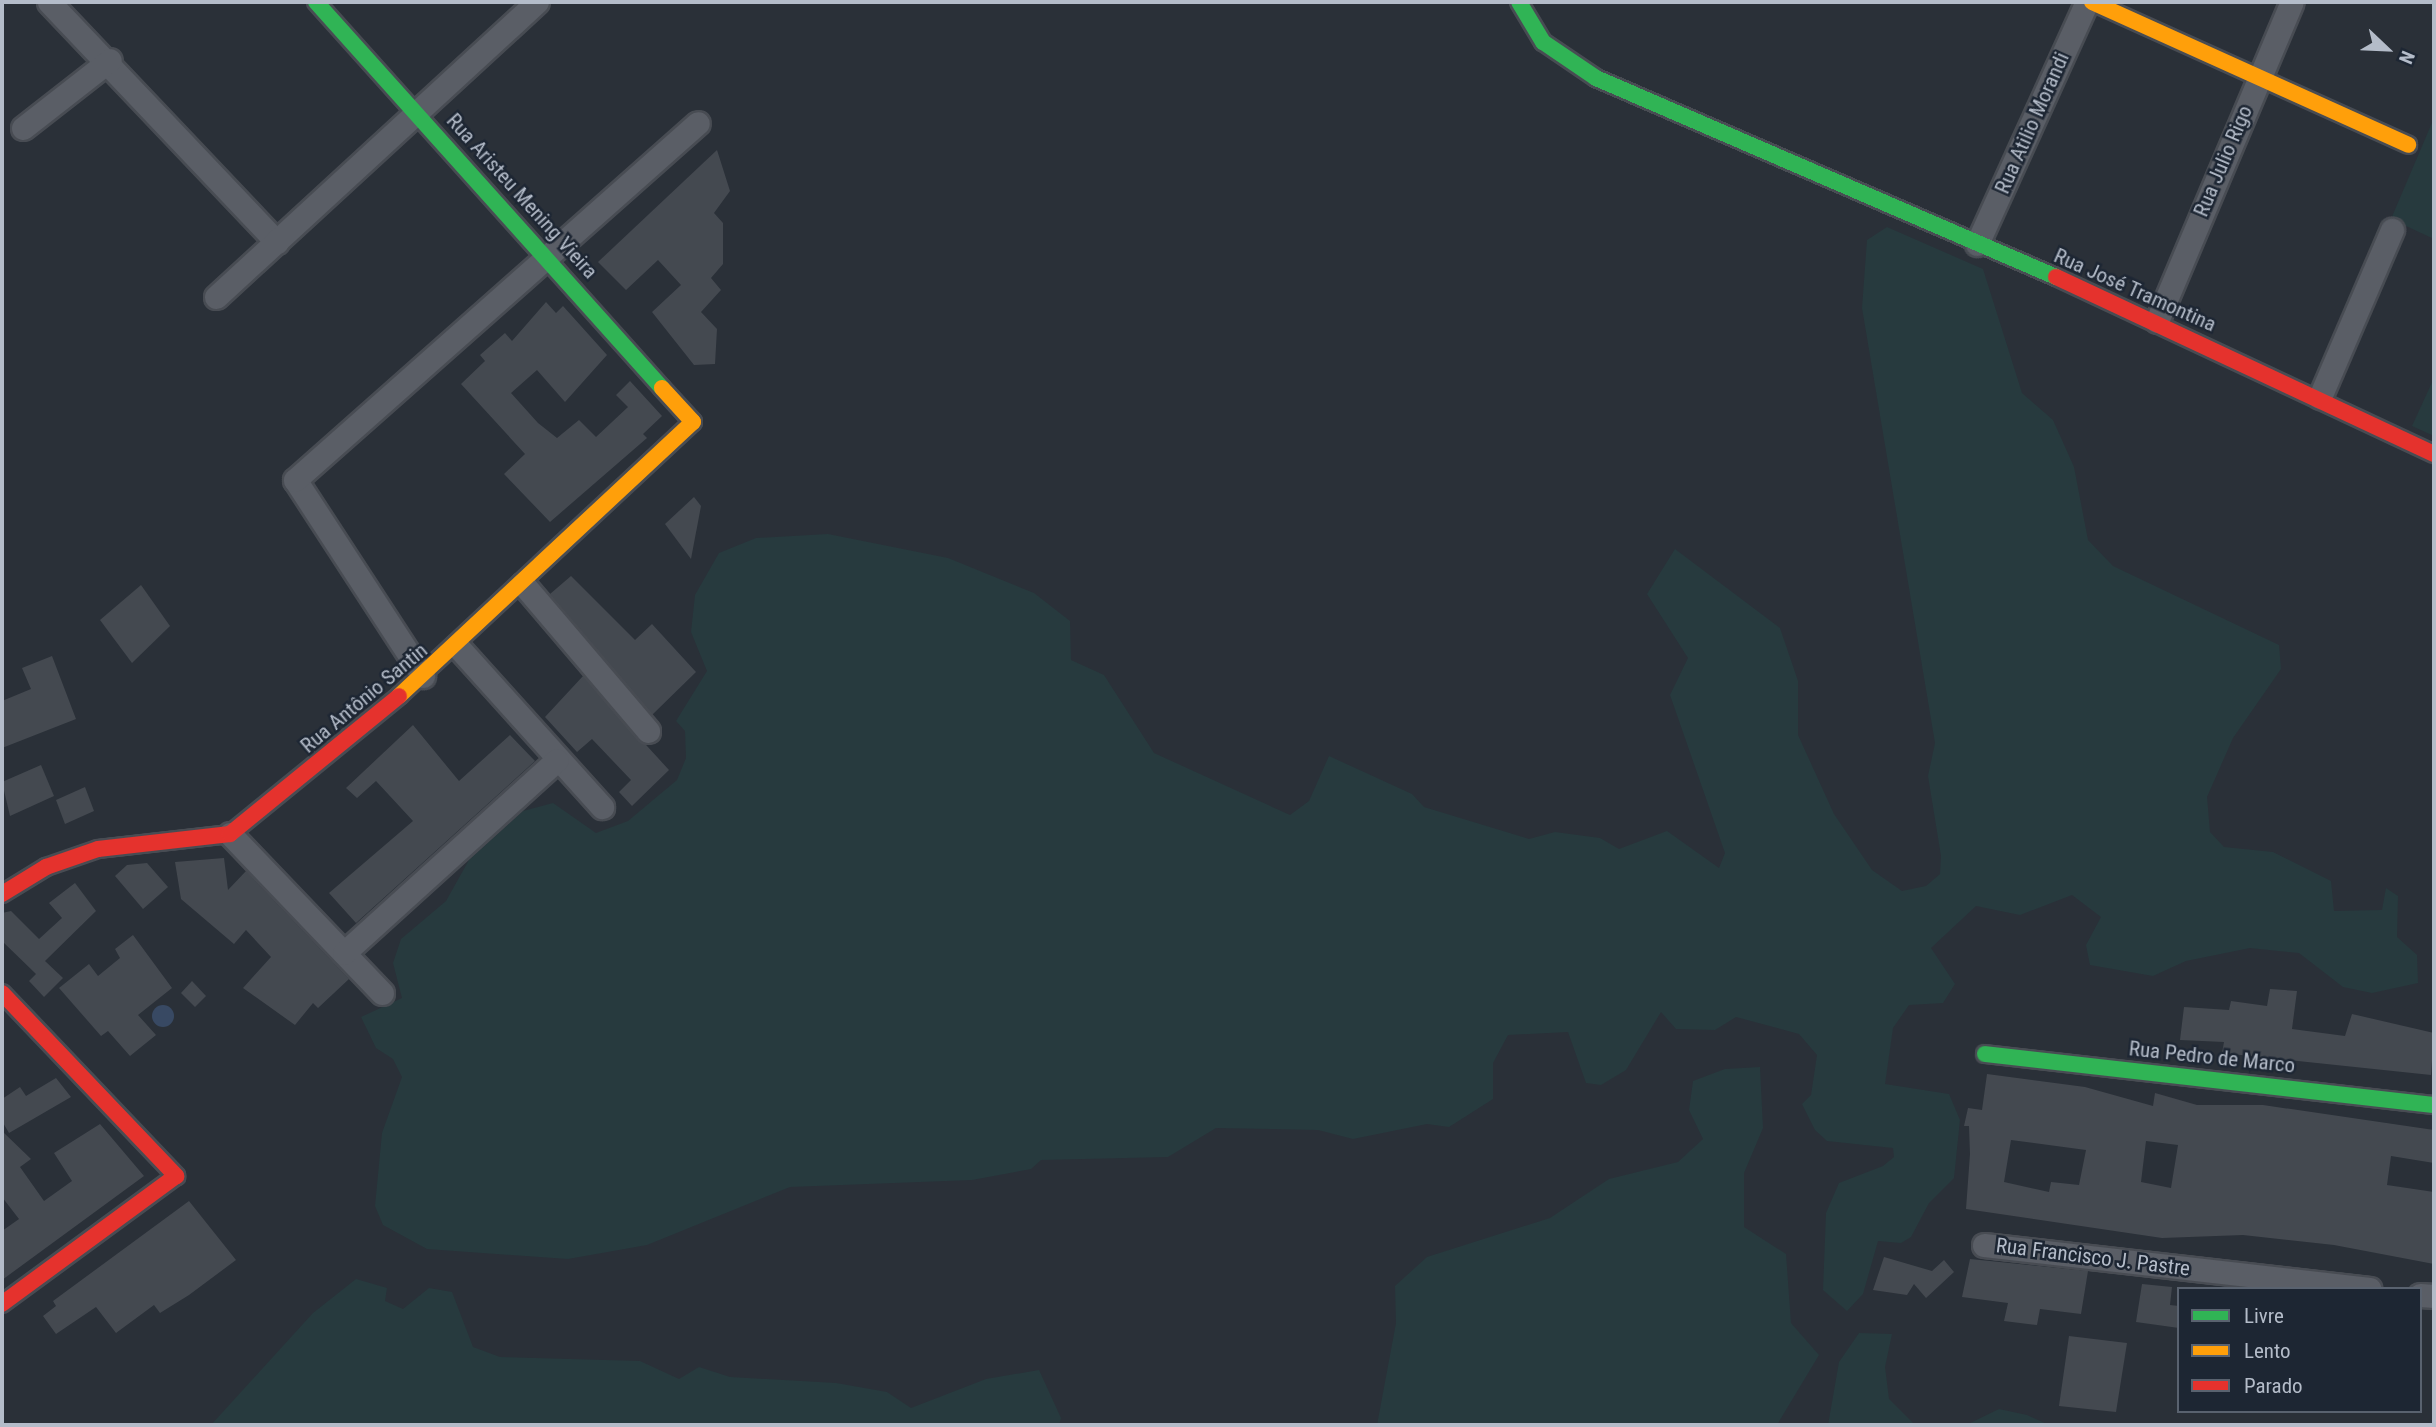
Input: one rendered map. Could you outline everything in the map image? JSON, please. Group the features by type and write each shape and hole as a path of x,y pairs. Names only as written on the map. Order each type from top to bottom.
{"street":[{"path":"49,2 110,61 277,242"},
{"name":"Rua Aristeu Mening Vieira","path":"316,2 421,114 693,422"},
{"path":"216,297 421,114 537,2"},
{"name":"Rua José Tramontina","path":"1519,2 1543,41 1595,78 1814,176 2157,321 2434,454"},
{"path":"2090,2 2409,145"},
{"name":"Rua Atilio Morandi","path":"1977,244 2090,2"},
{"name":"Rua Julio Rigo","path":"2157,321 2292,2"},
{"path":"23,128 110,61"},
{"path":"423,676 295,480 551,260 698,123"},
{"path":"2320,397 2392,230"},
{"name":"Rua Antônio Santin","path":"230,834 457,646 693,422"},
{"path":"523,584 648,732"},
{"path":"457,646 602,807"},
{"path":"344,954 557,760"},
{"path":"2,894 46,867 98,849 230,834 382,993"},
{"path":"2,993 176,1176 2,1304"},
{"name":"Rua Pedro de Marco","path":"1985,1054 2434,1105"},
{"name":"Rua Francisco J. Pastre","path":"1984,1245 2352,1287"}],"green space":[{"path":"2434,118 2434,239 2391,219"},
{"path":"1887,227 1983,269 2022,393 2053,420 2074,467 2088,540 2113,566 2279,645 2281,669 2233,738 2207,797 2210,832 2224,847 2273,852 2331,881 2334,911 2382,910 2386,888 2398,896 2397,937 2417,955 2418,983 2372,993 2343,987 2299,953 2250,948 2186,961 2153,976 2090,965 2086,945 2101,917 2072,895 2020,915 1976,906 1931,948 1955,984 1943,1003 1909,1005 1893,1028 1885,1084 1949,1094 1960,1120 1954,1178 1929,1203 1911,1237 1901,1243 1878,1241 1863,1294 1847,1311 1823,1290 1826,1213 1839,1183 1883,1166 1894,1157 1893,1148 1827,1141 1815,1130 1802,1104 1811,1095 1817,1055 1799,1034 1736,1017 1715,1030 1676,1029 1661,1012 1626,1070 1601,1085 1586,1083 1568,1032 1508,1035 1493,1063 1493,1099 1449,1127 1427,1124 1353,1139 1318,1130 1216,1128 1168,1157 1041,1160 1031,1169 972,1180 790,1187 647,1245 568,1259 427,1249 383,1225 375,1206 382,1133 402,1077 393,1059 376,1048 361,1017 402,998 393,963 401,939 446,901 469,860 523,811 553,803 596,833 628,821 677,780 686,758 685,731 676,721 707,671 691,632 695,595 719,553 756,538 828,534 948,558 1034,593 1070,621 1071,660 1104,675 1154,753 1290,815 1309,801 1329,756 1412,794 1424,807 1529,839 1555,832 1600,838 1619,849 1667,831 1719,868 1725,853 1670,695 1688,658 1647,594 1675,549 1780,628 1798,681 1798,735 1834,814 1872,870 1902,891 1926,886 1940,874 1941,856 1928,776 1935,743 1862,308 1867,240"},
{"path":"2434,378 2434,436 2412,426"},
{"path":"1760,1067 1763,1128 1744,1173 1744,1227 1786,1254 1791,1323 1819,1355 1777,1425 1377,1425 1396,1323 1395,1286 1427,1257 1550,1218 1609,1179 1678,1162 1703,1139 1689,1110 1693,1081 1725,1069"},
{"path":"356,1279 387,1288 385,1301 403,1309 429,1288 452,1292 473,1347 500,1357 640,1361 679,1379 699,1367 730,1377 836,1383 887,1392 911,1408 986,1379 1039,1370 1061,1418 1059,1425 211,1425 313,1313"},
{"path":"1859,1333 1892,1334 1885,1367 1889,1399 1915,1425 1828,1425 1839,1362"},
{"path":"1999,1409 2027,1415 2049,1425 1966,1425"}],"water":[{"path":"163,1005 171,1008 174,1016 171,1024 163,1027 155,1024 152,1016 155,1008"}],"building":[{"path":"717,150 730,191 714,213 723,223 723,264 711,278 721,290 701,312 717,329 715,364 694,365 652,312 681,285 658,260 626,290 598,262"},
{"path":"546,302 556,313 563,306 607,355 565,402 537,370 511,393 538,423 557,438 579,420 596,437 628,407 616,395 630,381 662,416 643,434 647,438 550,522 504,474 525,454 461,384 485,361 480,355 505,333 512,341"},
{"path":"694,497 701,506 691,559 665,524"},
{"path":"571,576 635,640 652,624 696,672 652,715 550,594"},
{"path":"141,585 170,626 132,663 100,620"},
{"path":"52,656 76,719 2,748 2,701 31,689 22,668"},
{"path":"583,676 669,770 632,806 619,792 631,780 592,739 577,752 545,717"},
{"path":"413,725 459,781 510,735 535,761 356,923 329,893 413,821 376,781 357,798 346,788"},
{"path":"41,765 54,796 10,816 2,782"},
{"path":"85,787 94,811 65,824 56,800"},
{"path":"224,858 228,890 246,871 349,979 318,1008 313,1003 295,1025 243,988 271,957 246,930 234,944 181,899 175,862"},
{"path":"147,863 168,887 143,909 115,876 127,865"},
{"path":"75,883 96,911 45,961 63,978 44,997 29,981 36,974 2,941 2,913 11,911 39,939 62,918 49,903"},
{"path":"133,935 172,988 138,1015 156,1035 130,1056 108,1031 101,1036 59,988 89,964 98,976 120,958 115,949"},
{"path":"192,981 206,996 195,1007 181,993"},
{"path":"2270,989 2297,991 2292,1029 2345,1036 2352,1014 2434,1033 2431,1075 2222,1053 2224,1042 2180,1040 2184,1007 2229,1010 2231,1001 2267,1006"},
{"path":"1987,1074 2085,1087 2153,1106 2155,1093 2197,1105 2263,1105 2434,1130 2434,1163 2391,1156 2387,1185 2434,1192 2434,1264 2334,1245 2243,1235 2162,1238 1966,1209 1970,1154 1969,1126 1964,1126 1968,1108 1982,1110","holes":["2011,1140 2086,1150 2079,1185 2051,1182 2049,1192 2004,1182","2146,1141 2178,1145 2171,1188 2141,1182"]},
{"path":"56,1078 71,1097 9,1133 2,1121 2,1099 20,1087 26,1096"},
{"path":"100,1124 144,1176 2,1280 2,1231 19,1219 2,1197 2,1131 31,1159 20,1167 44,1201 72,1181 54,1153"},
{"path":"189,1201 236,1260 160,1313 154,1305 116,1333 96,1307 56,1334 43,1316 56,1306 53,1301"},
{"path":"1884,1257 1932,1271 1944,1260 1954,1272 1926,1298 1914,1284 1907,1295 1873,1290"},
{"path":"1970,1259 2088,1271 2081,1314 2040,1309 2037,1325 2004,1321 2008,1303 1962,1297"},
{"path":"2142,1284 2172,1287 2170,1305 2177,1306 2177,1328 2136,1322"},
{"path":"2069,1336 2127,1343 2116,1412 2059,1406"}],"traffic: fast":[{"path":"316,2 662,388"},
{"path":"1519,2 1543,42 1596,78 2056,277"},
{"path":"1985,1054 2434,1105"}],"traffic: slow":[{"path":"2092,2 2408,145"},
{"path":"399,696 693,422 662,388"}],"traffic: jam":[{"path":"2056,277 2434,454"},
{"path":"2,894 46,867 98,849 230,834 399,696"},
{"path":"2,993 176,1176 2,1304"}]}
